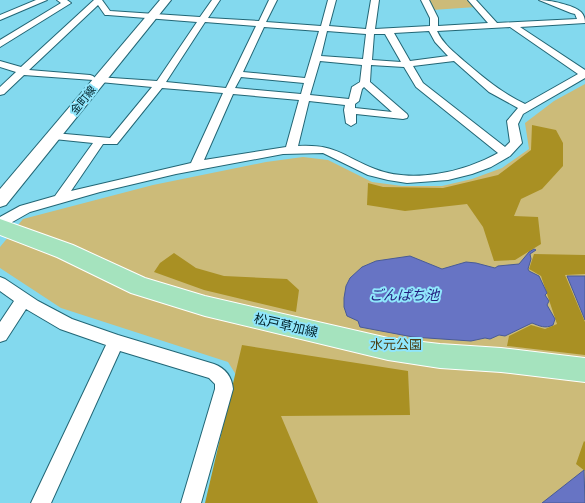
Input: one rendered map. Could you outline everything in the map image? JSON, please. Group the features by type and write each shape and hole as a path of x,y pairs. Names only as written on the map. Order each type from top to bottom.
{"main road":[{"name":"金町線","path":"148,16 157,0"},
{"name":"金町線","path":"0,183 95,78 148,16 166,0"},
{"name":"金町線","path":"0,201 54,136 95,78"},
{"name":"松戸草加線","path":"0,227 66,252 139,286 205,306 388,348 440,356 501,360 585,370"}],"street":[{"path":"0,18 43,0"},
{"path":"0,44 67,3 61,0"},
{"path":"0,92 98,0 108,13 370,32 583,21 578,13 543,0"},
{"path":"54,136 113,142 159,85 216,0"},
{"path":"196,166 229,91 273,0"},
{"path":"292,150 292,143 332,0"},
{"path":"349,106 354,101 357,87 364,83 368,62 370,32 375,0"},
{"path":"425,0 434,18 433,29 436,39 479,80 503,98 525,108"},
{"path":"472,0 495,26"},
{"path":"0,224 19,212 59,199 135,178 259,154 292,150 324,149 380,175 432,178 470,170 498,158 506,153 516,143 512,127 513,118 525,108 585,74 512,25"},
{"path":"388,31 419,85 506,153"},
{"path":"317,58 408,64 455,58"},
{"path":"0,64 22,71 305,98 403,116 364,83"},
{"path":"238,74 310,81"},
{"path":"349,106 351,122"},
{"path":"59,199 100,141"},
{"path":"0,283 23,300 67,324 116,342 214,372 221,376 224,389 191,503"},
{"path":"0,335 23,300"},
{"path":"41,503 116,342"}],"green space":[{"path":"427,0 469,0 476,7 432,10"},
{"name":"水元公園","path":"585,84 585,503 213,503 243,386 228,362 61,308 0,268 0,247 23,219 153,185 266,162 303,157 328,160 372,182 402,186 442,186 472,179 502,168 529,149 525,123 554,101"}],"shaded area":[{"path":"532,125 556,130 563,143 563,166 542,189 521,199 514,216 538,217 541,244 515,260 494,261 483,227 467,204 405,211 367,205 368,183 383,187 443,188 498,175 531,150"},
{"path":"174,253 196,268 224,276 287,279 299,290 296,312 204,290 154,272 160,263"},
{"path":"534,254 585,255 585,274 565,275 585,322 585,355 507,346 509,336 531,325 545,329 557,324 541,276 529,269"},
{"path":"242,345 408,371 410,415 281,416 318,503 205,503"},
{"path":"584,441 585,442 585,471 576,464"}],"water":[{"name":"ごんぱち池","path":"534,249 536,250 530,254 531,259 528,269 539,276 547,293 545,295 549,301 547,305 555,319 553,325 547,327 542,327 532,323 505,336 499,335 490,339 485,338 471,341 413,337 360,327 358,321 347,316 344,307 346,286 350,278 362,267 376,261 410,256 442,269 466,262 495,268 498,266 519,264 529,252"},
{"path":"567,276 585,276 585,320"},
{"path":"584,470 585,503 542,503"}]}
